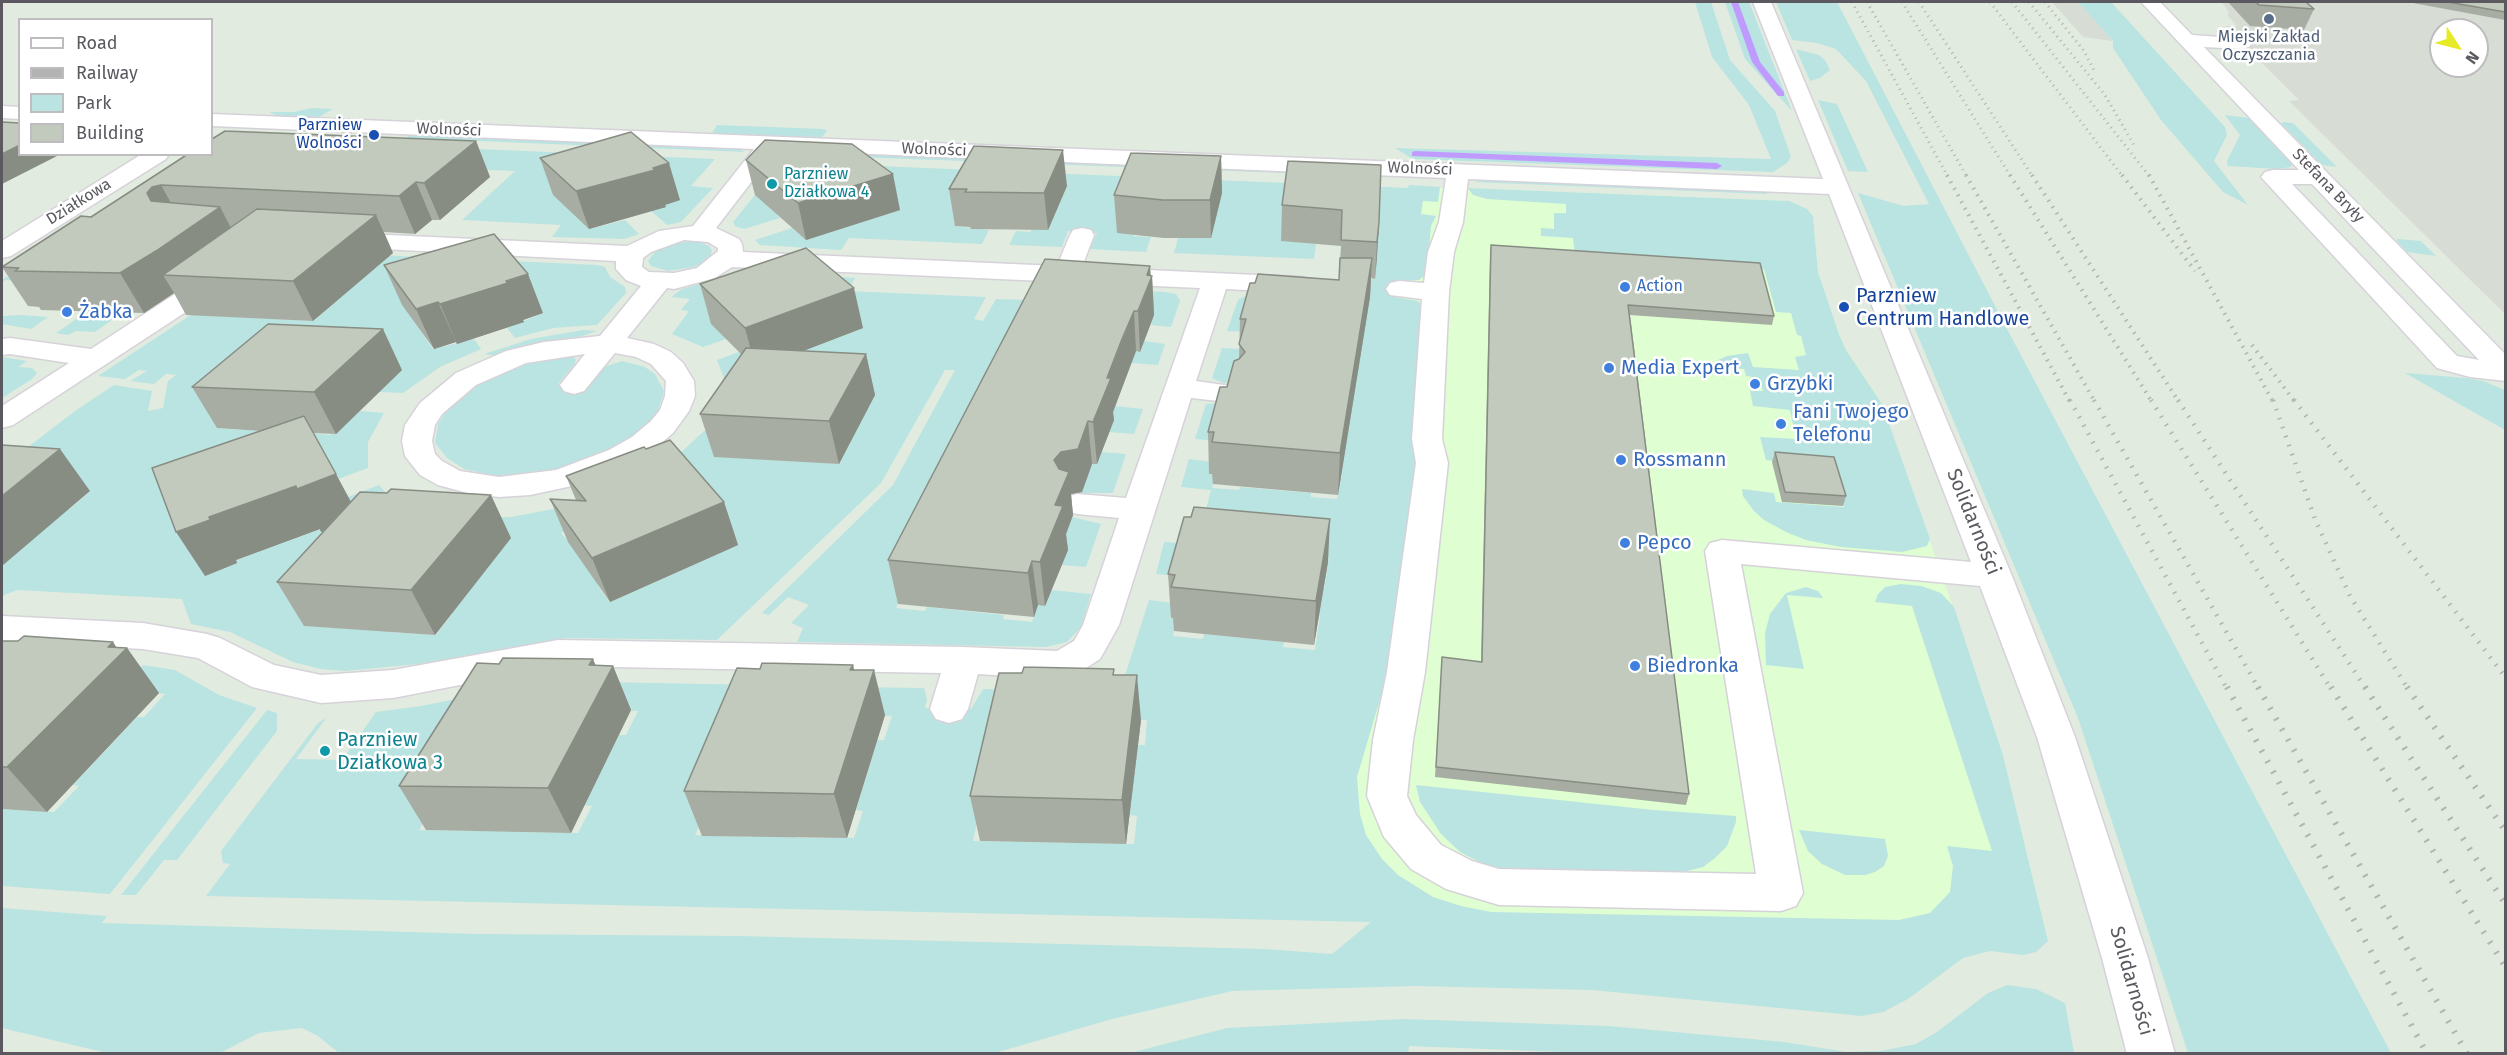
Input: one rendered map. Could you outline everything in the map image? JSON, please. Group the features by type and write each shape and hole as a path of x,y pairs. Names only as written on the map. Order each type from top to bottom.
{"street":[{"name":"Solidarności","path":"1762,2 1995,576 2056,737 2125,957 2151,1053"},
{"name":"Stefana Bryły","path":"2150,2 2505,372"},
{"path":"2187,40 2242,43"},
{"path":"216,122 260,104"},
{"path":"2,112 18,113"},
{"name":"Wolności","path":"216,122 1837,187"},
{"path":"700,233 770,143"},
{"name":"Działkowa","path":"2,251 155,156"},
{"path":"1458,171 1451,222 1441,252 1436,292 1427,439 1432,463 1406,672 1393,740 1388,796 1399,825 1426,856 1461,876 1498,887 1780,893 1722,551 1995,576"},
{"path":"2319,177 2273,177 2447,362 2470,368 2505,372"},
{"path":"700,233 713,235 730,244 731,252 718,267 690,278 659,281 635,275 629,269 628,262 632,254 642,247 668,236 700,233"},
{"path":"1067,274 1082,235"},
{"path":"317,239 632,254"},
{"path":"727,259 1330,286"},
{"path":"2,419 189,298 232,266"},
{"path":"574,385 659,281"},
{"path":"2,629 143,636 207,647 266,677 321,689 393,684 558,653 963,660 1053,666 1070,661 1087,650 1101,625 1216,281"},
{"path":"1399,290 1436,292"},
{"path":"2468,332 2505,335"},
{"path":"4,343 93,358"},
{"path":"608,343 644,350 661,358 673,369 680,381 680,396 674,411 662,427 643,443 620,457 592,470 561,479 530,485 499,487 471,484 449,478 431,468 420,456 417,441 420,425 430,409 466,380 499,364 544,350 608,343"},
{"path":"1180,388 1228,393"},
{"path":"1077,504 1138,509"},
{"path":"2,663 36,631"},
{"path":"949,709 963,660"}],"shaded area":[{"path":"2052,2 2078,2 2113,41 2083,37"},
{"path":"2222,2 2505,2 2505,314 2289,101 2299,100 2225,26 2237,26 2227,15 2229,13"},
{"path":"1408,188 1468,188 1789,201 1810,212 1813,216 1818,272 1839,334 1846,350 1882,404 2003,755 2048,941 1318,920"}],"green space":[{"path":"1695,2 1711,2 1730,60 1775,111 1791,157 1787,163 1773,172 1413,159 1395,148 1771,159 1749,105 1712,57"},
{"path":"1725,2 1749,2 1792,111 1745,59"},
{"path":"1776,2 1837,2 2006,327 2391,1053 2188,1053 2078,718 1858,193 1904,206 1929,204 1866,81 1836,49 1817,43 1792,40"},
{"path":"2078,2 2111,2 2225,127 2227,135 2214,161 2248,205 2223,192 2161,120 2113,48 2113,41"},
{"path":"1796,49 1819,55 1825,60 1830,70 1820,78 1810,81"},
{"path":"1818,100 1837,104 1868,172 1848,171"},
{"path":"312,108 333,109 317,118 278,116 269,112 294,112"},
{"path":"2225,115 2249,118 2292,163 2291,167 2277,169 2228,166 2227,161 2240,135"},
{"path":"2281,123 2293,123 2337,167 2322,165"},
{"path":"717,125 824,129 827,131 821,138 712,133"},
{"path":"411,135 736,148 745,152 406,138"},
{"path":"241,139 715,159 691,186 713,188 681,222 667,225 651,211 665,207 554,195 561,202 565,201 589,229 625,220 639,234 624,239 552,237 561,225 462,220 515,171 375,166 47,283 5,280 2,283 2,280 169,171 207,156 213,156 213,153"},
{"path":"830,152 1393,175 1393,177 830,156"},
{"path":"782,162 1408,188 1409,185 1440,187 1438,202 1423,201 1421,214 1436,216 1431,226 1427,274 1419,280 1397,281 1394,297 1418,301 1423,306 1417,462 1389,669 1357,777 1360,814 1366,835 1382,859 1398,875 1433,897 1491,912 1899,920 1930,913 1950,892 1953,866 1947,846 1992,851 1912,606 1875,602 1878,594 1885,587 1901,584 1921,586 1941,593 1954,607 2003,755 2048,941 2036,952 2023,955 1990,951 1963,958 1908,999 1883,1012 1862,1016 1592,990 1415,986 1232,991 1112,1019 995,1053 340,1054 318,1036 302,1028 259,1033 220,1053 111,1054 2,1028 2,908 107,916 102,923 477,934 739,936 1265,949 1332,954 1371,922 206,896 230,864 223,863 221,851 318,723 327,717 296,759 342,760 376,712 421,706 538,683 435,802 419,830 476,831 482,821 522,832 578,833 592,806 584,805 619,735 626,735 638,711 609,710 602,682 808,686 707,807 695,835 751,837 756,826 798,838 854,838 863,811 856,810 877,740 884,740 892,716 862,715 849,687 924,688 927,699 925,708 971,709 983,689 1057,691 1001,742 986,813 979,813 973,841 1134,844 1137,816 1129,815 1138,745 1145,745 1147,720 1117,719 1120,691 1149,600 1174,603 1170,618 1177,619 1173,636 1203,639 1204,634 1284,642 1283,647 1315,650 1320,616 1310,615 1324,589 1329,558 1300,556 1181,576 1156,574 1164,542 1197,544 1211,490 1181,487 1189,459 1213,462 1210,474 1215,475 1212,488 1239,490 1240,487 1311,493 1311,497 1337,499 1342,473 1333,471 1345,451 1349,427 1218,441 1195,439 1206,404 1226,403 1232,383 1223,383 1212,378 1222,348 1243,349 1247,332 1227,331 1238,300 1243,297 1353,278 1375,279 1344,246 1282,231 1281,240 1316,244 1314,259 1174,253 1178,238 1211,237 1213,228 1134,234 1133,236 1151,237 1146,252 1090,249 1097,233 1068,231 1062,247 1009,245 1016,231 1030,232 1059,195 1063,195 1067,187 1036,185 955,226 989,230 982,244 849,238 841,250 760,245 755,240 792,228 799,234 899,210 774,211 780,218 744,229 735,226 733,222"},
{"path":"1487,179 1769,190 1770,192 1766,194 1474,182"},
{"path":"1468,188 1789,201 1807,209 1813,216 1818,272 1839,334 1846,350 1882,404 1930,539 1927,546 1902,552 1841,547 1806,540 1764,520 1743,496 1742,489 1774,493 1776,502 1844,507 1832,467 1766,460 1760,437 1796,439 1790,410 1753,406 1750,391 1763,391 1759,378 1746,376 1744,369 1719,367 1715,364 1727,356 1748,353 1753,367 1799,370 1795,357 1806,355 1801,336 1797,335 1791,313 1776,312 1764,269 1575,256 1573,238 1541,236 1541,228 1554,229 1554,213 1566,213 1566,204 1487,199 1473,195"},
{"path":"2396,240 2421,241 2436,256 2407,252"},
{"path":"692,241 709,246 712,251 710,257 703,263 668,271 651,266 648,261 657,249"},
{"path":"357,254 597,265 605,267 610,277 625,287 626,293 597,325 553,328 515,338 507,328 543,313 403,305 433,349 474,339 481,349 440,367 403,393 380,392 218,428 241,430 245,426 330,435 344,421 349,421 360,411 384,413 368,442 368,468 338,479 180,511 237,563 236,560 320,529 322,532 352,520 348,497 379,485 389,496 305,626 351,629 357,621 390,632 436,635 452,614 446,613 483,518 511,517 569,506 586,522 561,533 604,583 598,586 609,602 655,582 677,456 704,431 730,431 814,462 839,464 852,439 854,418 863,418 874,395 725,381 717,360 739,352 842,336 862,328 720,332 726,339 703,347 672,334 689,311 681,310 690,299 671,297 682,289 743,272 855,278 848,291 986,297 974,319 983,321 996,299 1030,300 1056,286 1166,292 1176,294 1180,301 1171,327 1151,325 1153,316 1135,351 1141,351 1144,341 1165,344 1158,365 1131,363 1115,406 1143,409 1134,434 1109,432 1114,420 1092,464 1097,464 1102,452 1126,454 1113,493 1082,493 1072,517 1101,524 1086,567 1061,565 912,576 896,608 925,611 927,607 1004,615 1003,619 1032,622 1038,605 1051,590 1091,594 1081,627 1067,642 1046,647 797,642 803,628 791,623 809,605 788,597 769,615 762,613 893,485 955,370 945,370 881,483 717,640 567,638 417,664 346,671 321,669 293,662 230,632 191,624 182,599 17,590 2,596 2,566 64,508 70,509 89,492 2,456 15,457 75,411 114,385 152,391 148,411 163,408 168,381 176,375 166,374 154,384 130,381 147,371 139,370 125,379 98,376 212,301 216,316 314,321 327,309"},
{"path":"106,311 123,312 95,332 76,331 68,335 56,333 85,313 102,314"},
{"path":"2,316 48,317 31,329 2,324"},
{"path":"583,330 597,331 582,336 539,343 496,356 484,354 531,339"},
{"path":"572,355 576,360 574,365 557,385 591,386 589,384 604,367 622,361 645,367 655,374 664,391 658,411 639,433 610,452 573,467 534,475 496,476 464,469 447,458 435,443 438,424 451,404 477,384 509,370 544,359"},
{"path":"2,357 27,361 18,367 32,368 37,373 32,379 2,398"},
{"path":"2405,373 2466,378 2483,381 2505,390 2505,430"},
{"path":"1806,587 1818,591 1823,598 1787,595 1804,669 1766,665 1765,633 1770,614 1786,593"},
{"path":"143,665 175,670 219,695 257,708 110,894 2,886 2,809 54,812 79,786 73,785 137,717 144,717 165,694 141,691 123,685"},
{"path":"267,710 277,713 277,731 177,860 164,860 136,895 121,895"},
{"path":"1416,785 1654,810 1736,816 1736,822 1727,846 1715,858 1703,867 1687,871 1661,874 1503,869 1481,863 1460,852 1441,834 1420,802"},
{"path":"1799,830 1885,839 1888,856 1884,866 1875,872 1865,875 1845,875 1822,864 1808,851"},
{"path":"2007,985 2036,989 2065,1003 2074,1053 1612,1054 1409,1046 1408,1054 1130,1053 1227,1028 1403,1019 1609,1026 1784,1042 1847,1052 1880,1051 1916,1044 1937,1032 1988,993"}],"building":[{"path":"2256,2 2306,2 2314,9 2259,5"},
{"path":"2448,2 2505,2 2505,12"},
{"path":"2,122 18,123 18,146 2,154"},
{"path":"225,131 476,141 424,183 416,182 399,196 161,185 152,187 147,193 151,201 220,207 120,273 15,271 19,268 2,267 81,216 91,217 185,156 213,156 213,138"},
{"path":"631,132 669,163 653,168 655,170 576,191 540,158"},
{"path":"765,140 852,144 893,174 798,203 746,160"},
{"path":"974,146 1063,150 1044,193 965,192 967,189 949,189"},
{"path":"1131,153 1221,156 1210,200 1163,200 1114,195"},
{"path":"1288,161 1381,165 1377,242 1341,240 1342,210 1282,205"},
{"path":"257,209 376,215 293,281 163,275"},
{"path":"494,234 528,274 506,281 508,283 440,304 438,302 416,309 384,265"},
{"path":"1491,245 1760,263 1774,316 1628,305 1689,794 1436,767 1442,657 1482,662"},
{"path":"806,248 854,288 745,328 700,284"},
{"path":"1340,258 1372,258 1340,453 1212,442 1214,432 1208,432 1220,387 1227,387 1234,361 1245,352 1239,344 1246,319 1240,319 1250,283 1255,283 1258,274 1339,280"},
{"path":"1045,259 1150,266 1147,275 1152,276 1138,311 1134,311 1122,339 1107,378 1111,378 1093,422 1088,421 1078,449 1061,452 1054,460 1059,469 1069,472 1055,505 1063,506 1040,562 1032,561 1028,573 888,560"},
{"path":"268,324 383,329 314,392 192,387"},
{"path":"746,348 866,354 829,421 700,414"},
{"path":"304,416 336,474 209,517 210,520 176,532 152,468"},
{"path":"670,440 724,502 592,558 550,499 586,501 566,476 644,447 646,449"},
{"path":"2,445 60,449 2,496"},
{"path":"1775,452 1834,457 1846,496 1785,492"},
{"path":"391,489 491,495 411,590 277,582 360,492 387,493"},
{"path":"1194,507 1330,519 1316,601 1171,587 1175,575 1168,574 1184,517 1191,517"},
{"path":"24,636 113,642 108,647 127,648 7,767 2,767 2,641 18,641"},
{"path":"503,658 593,659 589,665 613,666 548,788 399,786 477,663 499,664"},
{"path":"762,663 853,665 850,670 874,670 834,794 684,791 737,668 760,669"},
{"path":"1024,667 1114,669 1113,675 1137,675 1122,800 970,796 999,673 1022,673"}],"waterway":[{"path":"1734,2 1756,62 1781,94"},
{"path":"1415,154 1717,166"}],"railway":[{"path":"1852,2 1948,177"},
{"path":"1867,2 1967,177"},
{"path":"1902,2 2011,177"},
{"path":"1919,2 2033,177"},
{"path":"1990,2 2123,177"},
{"path":"2012,2 2150,177"},
{"path":"2029,2 2105,95 2135,147"},
{"path":"2045,2 2084,51 2095,72"},
{"path":"1947,175 2070,402"},
{"path":"1966,175 2095,402"},
{"path":"2010,175 2152,402"},
{"path":"2032,175 2179,402"},
{"path":"2122,175 2195,271"},
{"path":"2149,175 2273,402"},
{"path":"2252,345 2295,402"},
{"path":"2070,400 2227,689"},
{"path":"2094,400 2259,689"},
{"path":"2151,400 2331,689"},
{"path":"2178,400 2366,689"},
{"path":"2273,400 2315,519 2350,596 2408,689"},
{"path":"2294,400 2506,678"},
{"path":"2227,687 2427,1054"},
{"path":"2258,687 2467,1054"},
{"path":"2331,687 2506,968"},
{"path":"2365,687 2506,905"},
{"path":"2407,687 2506,832"}],"place":[{"name":"Miejski Zakład Oczyszczania","path":"2269,19"},
{"name":"Parzniew Wolności","path":"374,135"},
{"name":"Parzniew Działkowa 4","path":"772,184"},
{"name":"Action","path":"1625,287"},
{"name":"Parzniew Centrum Handlowe","path":"1844,307"},
{"name":"Żabka","path":"67,312"},
{"name":"Media Expert","path":"1609,368"},
{"name":"Grzybki","path":"1755,384"},
{"name":"Fani Twojego Telefonu","path":"1781,424"},
{"name":"Rossmann","path":"1621,460"},
{"name":"Pepco","path":"1625,543"},
{"name":"Biedronka","path":"1635,666"},
{"name":"Parzniew Działkowa 3","path":"325,751"}]}
